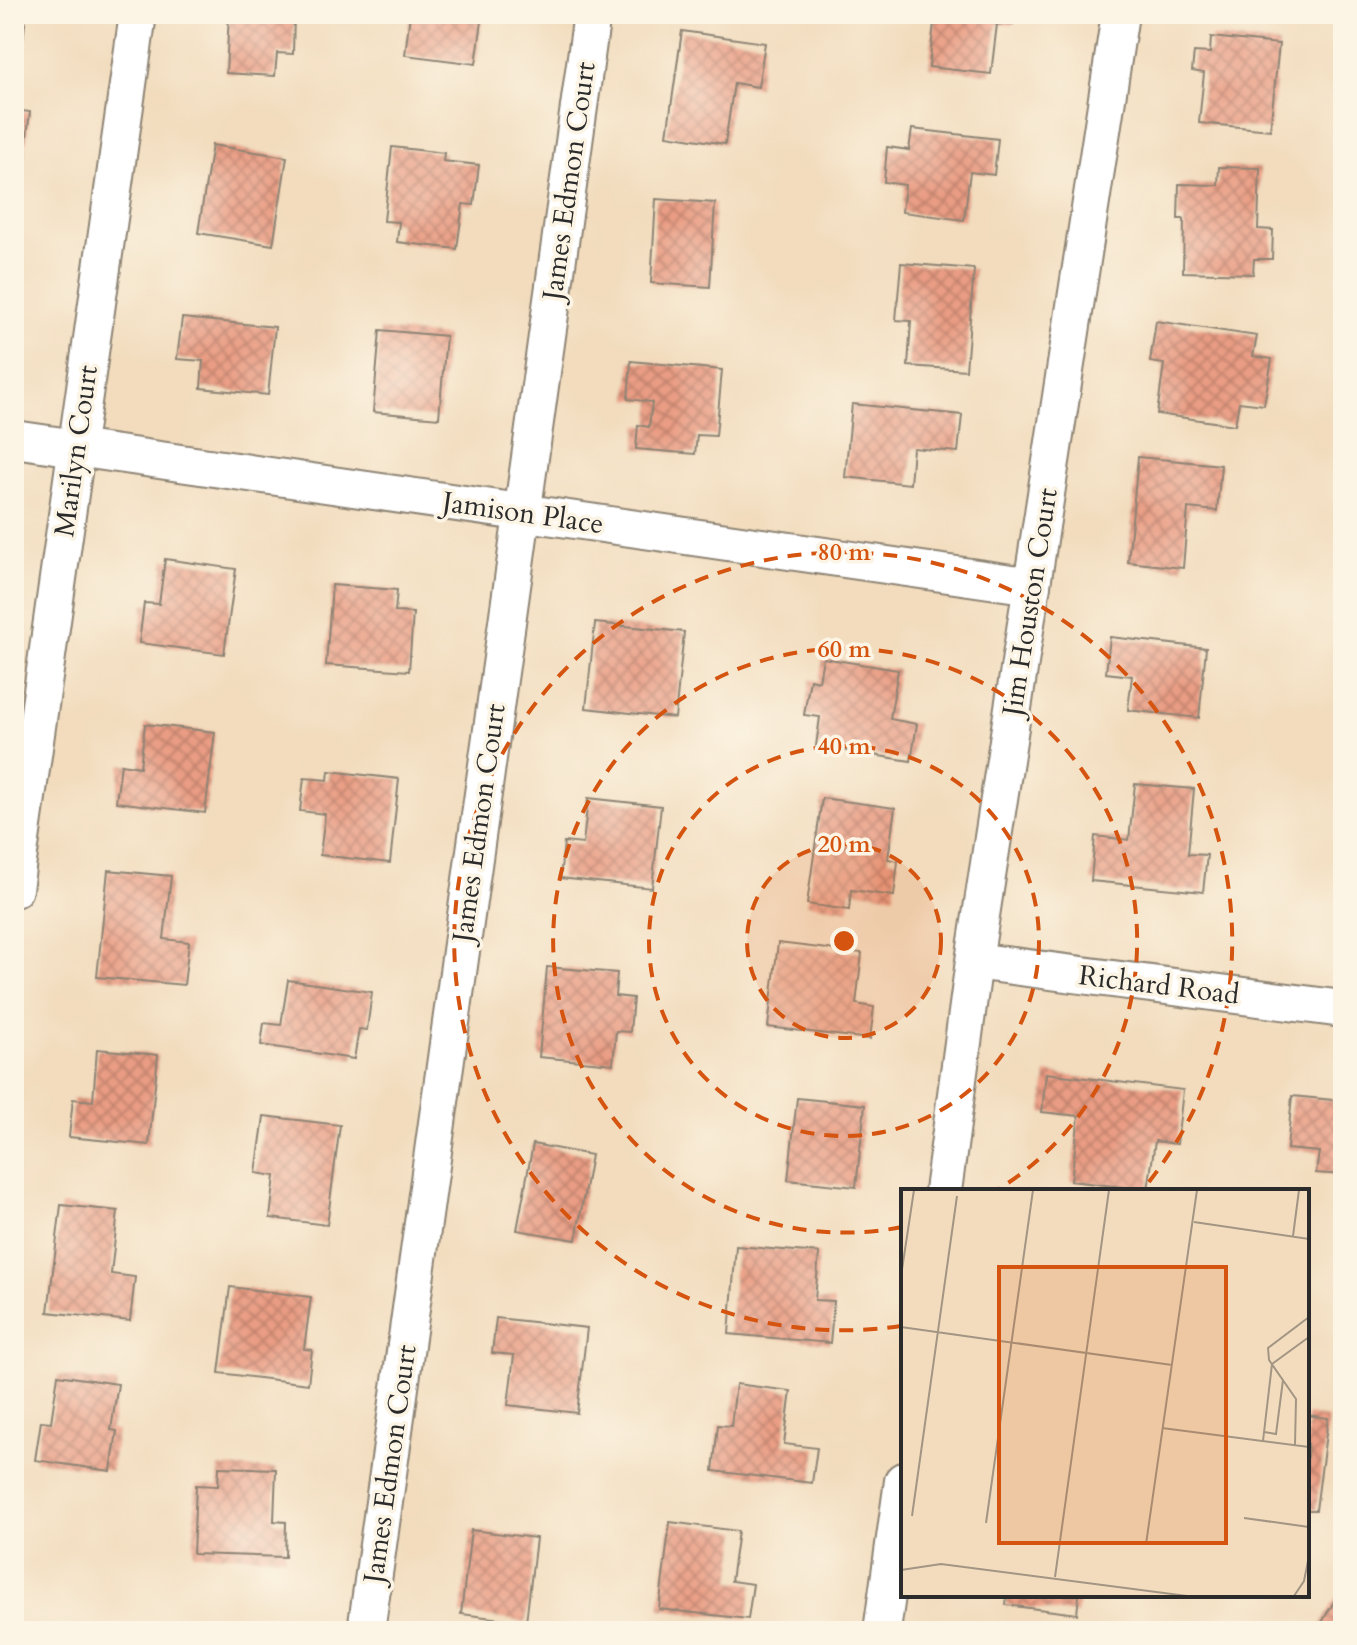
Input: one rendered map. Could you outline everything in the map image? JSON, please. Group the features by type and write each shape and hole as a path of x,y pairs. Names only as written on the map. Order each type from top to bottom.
{"street":[{"name":"Marilyn Court","path":"14,889 138,14"},
{"name":"James Edmon Court","path":"366,1631 592,14"},
{"name":"Jim Houston Court","path":"943,1189 974,961 1120,14"},
{"name":"Jamison Place","path":"14,439 1032,586"},
{"name":"Richard Road","path":"974,961 1343,1009"},
{"path":"882,1631 901,1495"}],"building":[{"path":"14,14 26,14 23,42 14,41"},
{"path":"229,14 294,14 293,54 277,53 275,76 226,73"},
{"path":"410,14 483,14 476,64 405,55"},
{"path":"935,14 1015,14 1013,25 997,24 991,74 929,67"},
{"path":"682,31 765,43 758,87 734,83 725,144 667,135"},
{"path":"1211,37 1279,44 1270,130 1199,123 1204,73 1192,71 1194,52 1210,53"},
{"path":"14,110 30,112 16,223 14,223"},
{"path":"912,129 998,139 994,175 970,172 964,220 902,212 905,185 884,182 887,147 909,150"},
{"path":"212,145 287,157 273,245 198,233"},
{"path":"392,147 444,153 443,161 479,165 474,205 463,204 457,249 397,242 399,222 384,221"},
{"path":"1219,167 1260,168 1258,229 1273,230 1272,259 1254,259 1253,274 1183,272 1184,219 1178,219 1179,184 1218,185"},
{"path":"656,199 715,203 710,287 651,283"},
{"path":"901,263 974,269 966,370 908,366 911,321 896,320"},
{"path":"182,318 275,327 268,395 201,388 203,361 177,359"},
{"path":"1156,321 1257,336 1253,356 1272,359 1264,405 1239,402 1235,425 1157,414 1164,364 1150,362"},
{"path":"380,330 446,336 439,418 373,412"},
{"path":"631,361 722,370 716,436 697,435 695,454 636,449 638,425 649,427 652,402 628,399"},
{"path":"852,404 962,415 958,452 913,448 910,484 845,477"},
{"path":"1138,457 1221,465 1217,511 1188,508 1183,568 1128,562"},
{"path":"165,559 236,569 224,654 139,643 144,603 159,604"},
{"path":"332,585 397,590 395,612 413,613 409,671 326,665"},
{"path":"595,623 684,632 675,718 586,708"},
{"path":"1110,637 1206,648 1199,718 1128,710 1132,676 1106,673"},
{"path":"823,658 898,670 890,719 917,724 911,761 816,746 820,717 804,715 810,679 819,681"},
{"path":"145,724 215,732 205,813 116,802 121,764 140,767"},
{"path":"329,771 399,779 390,863 320,855 325,814 300,811 304,778 328,780"},
{"path":"1135,784 1194,789 1188,854 1207,855 1203,892 1091,881 1095,836 1129,840"},
{"path":"588,798 661,806 652,888 560,878 564,842 583,844"},
{"path":"822,798 895,808 888,859 898,861 894,896 851,890 849,910 807,904"},
{"path":"108,870 171,876 164,939 189,942 184,985 97,977"},
{"path":"778,943 862,953 856,1004 874,1007 870,1039 768,1027"},
{"path":"547,967 617,973 615,996 633,998 630,1032 616,1031 613,1064 539,1057"},
{"path":"288,980 372,992 367,1030 359,1029 354,1059 261,1045 264,1023 281,1025"},
{"path":"97,1049 158,1055 149,1145 69,1137 73,1099 93,1101"},
{"path":"1046,1073 1183,1090 1177,1144 1155,1141 1148,1189 1071,1181 1079,1116 1042,1112"},
{"path":"1292,1096 1343,1101 1343,1175 1316,1173 1319,1152 1287,1149"},
{"path":"797,1098 865,1105 856,1187 788,1180"},
{"path":"264,1116 340,1125 327,1225 270,1218 275,1176 256,1173"},
{"path":"533,1144 591,1155 576,1240 517,1230"},
{"path":"61,1205 118,1211 111,1274 135,1277 130,1321 48,1312"},
{"path":"736,1246 819,1253 815,1300 834,1301 830,1343 729,1334"},
{"path":"230,1287 311,1297 304,1349 312,1350 308,1384 219,1373"},
{"path":"496,1318 587,1328 577,1413 508,1405 514,1355 492,1353"},
{"path":"58,1375 118,1384 111,1430 117,1431 111,1471 35,1460 41,1421 51,1422"},
{"path":"736,1384 791,1391 784,1444 817,1448 812,1483 713,1471 718,1425 731,1426"},
{"path":"1309,1415 1328,1418 1316,1510 1309,1510"},
{"path":"219,1467 276,1469 274,1521 286,1522 285,1557 193,1554 196,1485 218,1486"},
{"path":"670,1522 738,1531 731,1581 753,1584 748,1619 659,1609"},
{"path":"471,1530 536,1538 526,1622 461,1614"},
{"path":"1343,1586 1343,1631 1317,1631"},
{"path":"1007,1597 1079,1597 1077,1614 1006,1605"}]}
